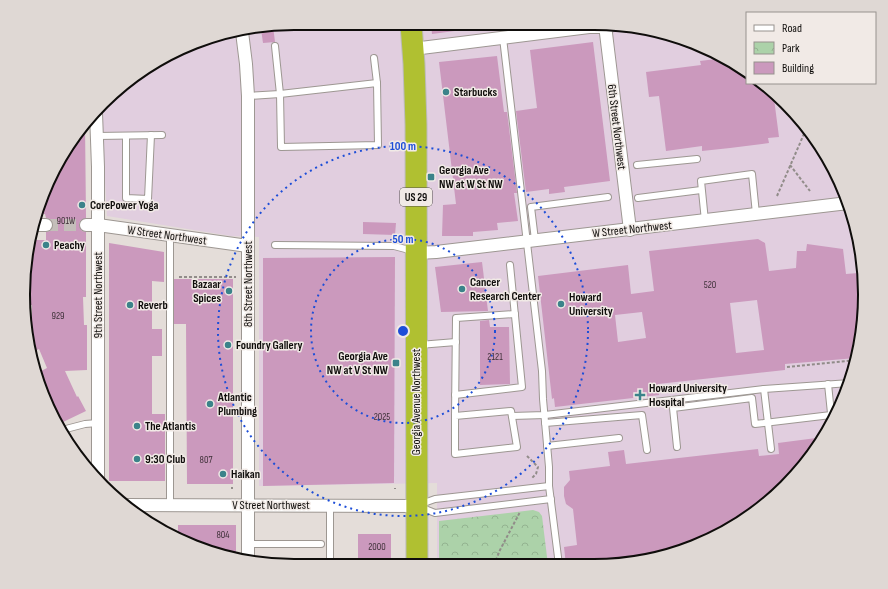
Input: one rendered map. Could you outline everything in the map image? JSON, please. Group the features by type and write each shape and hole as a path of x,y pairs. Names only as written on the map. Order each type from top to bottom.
{"highway":[{"name":"Georgia Avenue Northwest","path":"411,30 416,126 417,559"}],"street":[{"path":"413,49 504,38 519,30"},
{"name":"6th Street Northwest","path":"609,31 630,230"},
{"name":"8th Street Northwest","path":"242,35 248,96 248,555"},
{"name":"9th Street Northwest","path":"96,120 97,136 92,225 98,471"},
{"name":"W Street Northwest","path":"416,252 436,252 842,204"},
{"name":"W Street Northwest","path":"92,225 248,246"},
{"name":"V Street Northwest","path":"134,505 417,506"}],"lane":[{"path":"504,38 532,240"},
{"path":"276,46 280,94 281,147 378,144 374,58"},
{"path":"248,96 280,94 376,83"},
{"path":"126,136 126,198 148,199 151,135"},
{"path":"97,136 162,135"},
{"path":"637,165 698,159"},
{"path":"705,220 700,181 752,174 756,214"},
{"path":"638,198 702,190"},
{"path":"558,559 549,486 531,207 608,197"},
{"path":"170,235 170,505"},
{"path":"275,245 394,246 416,252"},
{"path":"455,394 522,386 510,265"},
{"path":"455,416 511,411 517,447 455,454 455,416 455,394 456,318 515,314"},
{"path":"416,345 456,342"},
{"path":"512,416 545,415 764,389 843,383"},
{"path":"828,384 831,412"},
{"path":"764,389 771,449"},
{"path":"677,447 673,408 752,398 755,424 829,415"},
{"path":"545,423 642,415 647,450"},
{"path":"66,429 85,424 98,423"},
{"path":"547,446 619,438"},
{"path":"417,506 435,500 549,486"},
{"path":"417,506 435,513 551,499"},
{"path":"330,505 330,559"},
{"path":"248,544 321,544"}],"path":[{"path":"777,196 804,134"},
{"path":"790,165 810,191"},
{"path":"182,277 236,277"},
{"path":"788,368 850,361"},
{"path":"526,456 538,467 533,478 527,480"},
{"path":"496,559 521,508"}],"shaded area":[{"name":"Howard University","path":"294,30 594,30 628,32 679,44 726,65 746,79 746,84 754,84 781,107 803,133 823,162 831,178 844,209 849,226 856,260 858,294 856,329 844,380 823,427 803,456 781,482 755,504 726,524 679,545 628,557 594,559 437,559 437,483 259,486 259,237 231,236 107,216 101,114 133,85 162,65 209,44 260,32"}],"green space":[{"path":"533,510 539,512 542,516 547,559 439,559 439,521"}],"building":[{"path":"432,30 462,30 432,34"},
{"path":"274,31 275,42 263,43 261,32"},
{"path":"593,42 610,181 564,187 565,192 549,194 549,189 526,192 516,111 537,108 530,50"},
{"path":"497,56 504,112 507,112 517,193 514,193 518,221 497,223 498,230 473,232 473,236 442,236 443,205 456,204 439,62"},
{"path":"714,59 726,65 746,79 746,84 754,84 774,101 779,137 768,138 769,143 730,148 702,151 702,146 666,151 659,96 649,97 646,72 701,65 700,61"},
{"path":"85,133 86,218 80,221 79,225 82,231 86,232 86,297 83,297 84,325 87,325 87,370 65,371 77,397 78,396 86,411 63,422 44,380 41,371 47,368 39,349 36,350 32,329 32,305 31,305 30,294 32,260 35,243 36,240 46,240 46,232 50,231 53,225 53,222 46,218 45,214 43,214 44,209 57,178 65,162"},
{"path":"363,222 396,223 395,235 363,234"},
{"path":"758,239 765,243 769,271 796,268 797,251 806,251 807,244 843,249 846,274 857,273 858,294 856,329 850,359 785,364 785,370 658,384 659,395 555,407 554,398 552,399 538,276 628,265 631,294 654,291 649,251","holes":["757,300 764,350 736,353 730,303","642,312 646,338 618,342 615,315"]},
{"name":"Reverb","path":"109,243 164,252 164,282 152,281 152,329 162,329 162,356 152,356 152,414 165,414 165,481 109,481"},
{"path":"395,257 394,483 263,486 263,258"},
{"name":"Cancer Research Center","path":"482,262 488,311 441,312 435,267"},
{"name":"Atlantic Plumbing","path":"174,279 233,279 233,484 187,484 186,324 174,324"},
{"path":"489,320 490,327 509,327 510,384 480,385 480,321"},
{"path":"815,438 803,456 781,482 755,504 726,524 679,545 645,554 628,557 565,559 564,547 577,545 573,509 566,504 564,496 564,487 570,480 569,471 610,466 608,452 624,450 626,464 758,449 759,456 779,454 778,443"},
{"path":"178,525 236,525 236,552 209,545 178,532"},
{"path":"358,534 391,534 391,559 358,559"}],"tunnel":[{"path":"46,225 86,225"}],"place":[{"name":"Starbucks","path":"446,92"},
{"name":"Georgia Ave NW at W St NW","path":"431,177"},
{"name":"CorePower Yoga","path":"82,205"},
{"name":"Peachy","path":"46,245"},
{"name":"Cancer Research Center","path":"462,289"},
{"name":"Bazaar Spices","path":"229,291"},
{"name":"Howard University","path":"561,304"},
{"name":"Reverb","path":"130,305"},
{"name":"Foundry Gallery","path":"228,345"},
{"name":"Georgia Ave NW at V St NW","path":"396,363"},
{"name":"Howard University Hospital","path":"640,395"},
{"name":"Atlantic Plumbing","path":"210,404"},
{"name":"The Atlantis","path":"137,426"},
{"name":"9:30 Club","path":"137,459"},
{"name":"Haikan","path":"223,474"}]}
